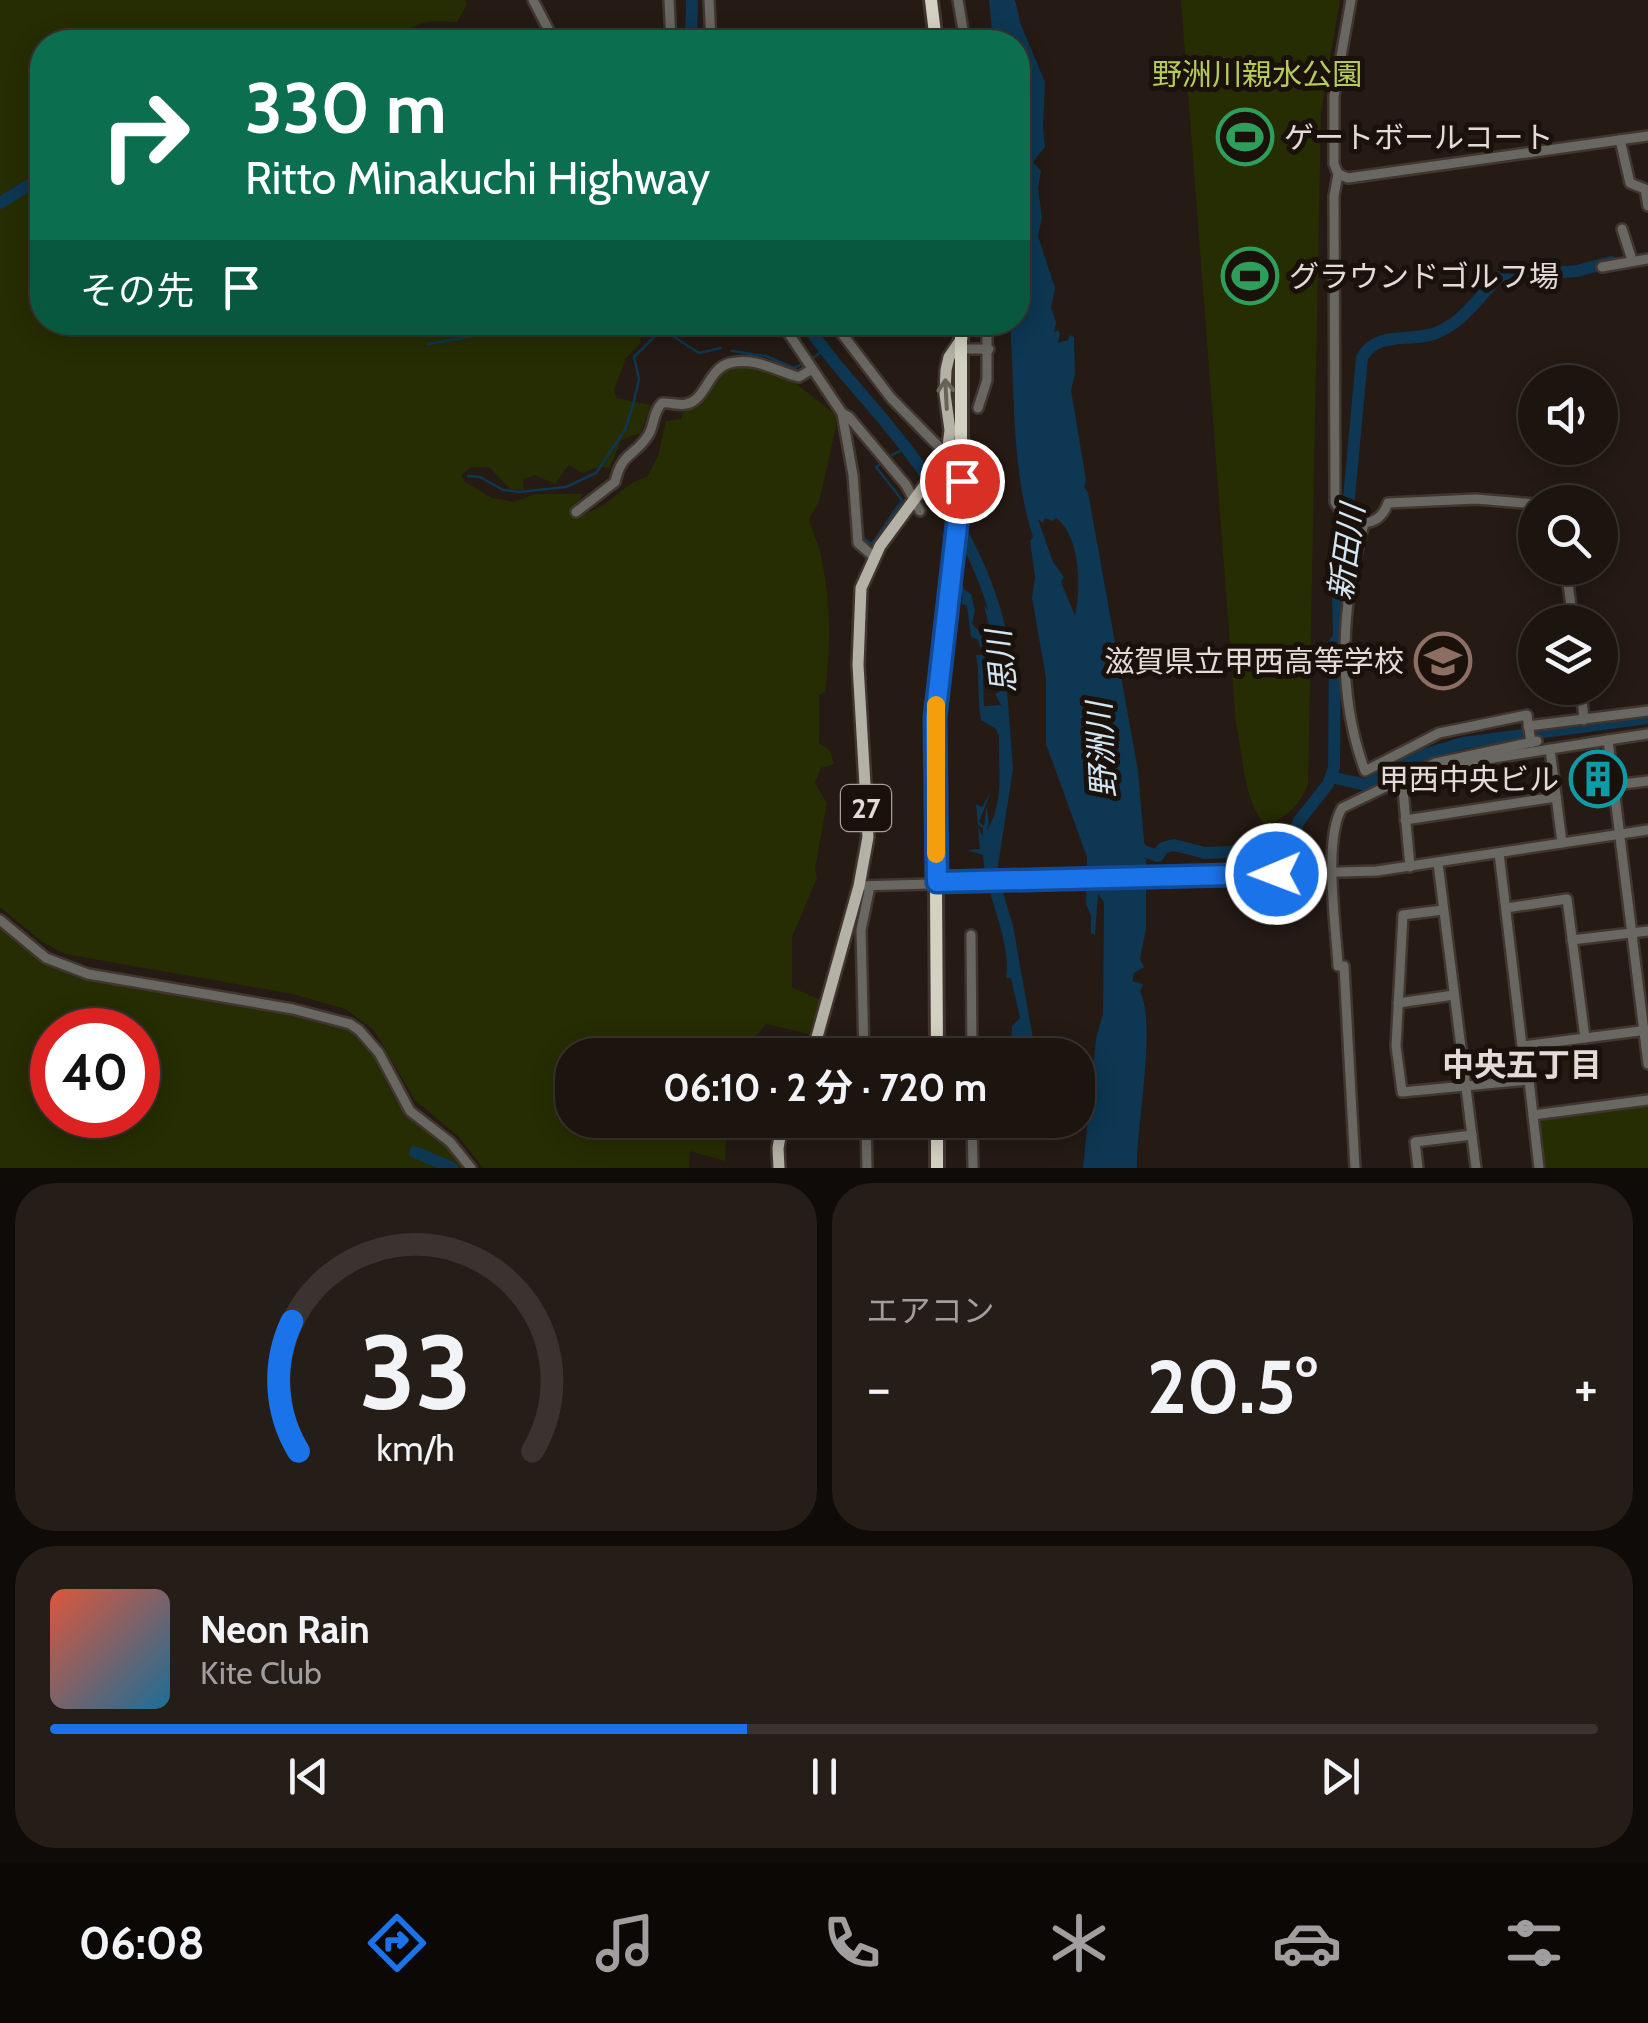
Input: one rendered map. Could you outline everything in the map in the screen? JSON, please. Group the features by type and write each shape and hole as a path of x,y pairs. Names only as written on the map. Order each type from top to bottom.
{"highway":[{"path":"931,0 935,30"},
{"path":"937,1038 935,718 962,481 962,335"},
{"path":"937,1138 938,1168"}],"main road":[{"path":"946,456 950,430 946,370 962,344"},
{"name":"27","path":"818,1038 865,886 868,838 860,723 861,588 873,556 917,503 946,456"},
{"path":"779,1168 780,1138"}],"street":[{"path":"533,0 549,30"},
{"path":"670,0 671,30"},
{"path":"709,0 711,30"},
{"path":"958,0 962,30"},
{"path":"1351,0 1334,96 1334,164 1338,174 1334,196 1335,502 1350,520 1364,524 1377,520 1388,503 1476,499 1518,503"},
{"path":"1338,174 1348,178 1648,136"},
{"path":"1620,140 1630,183 1645,189 1648,206"},
{"path":"1622,230 1632,257"},
{"path":"1602,267 1632,257 1648,259"},
{"path":"789,335 842,414 853,476 858,543 873,556"},
{"path":"843,335 891,398 946,456"},
{"path":"978,408 988,380 987,335"},
{"path":"962,344 988,349"},
{"path":"576,512 614,482 622,459 647,436 657,407 662,403 692,402 715,370 730,363 766,363 799,376 812,370"},
{"path":"842,414 849,416 882,455 917,503"},
{"path":"1364,524 1352,572 1345,644 1350,720 1365,771 1439,733 1469,725 1527,715 1531,736"},
{"path":"1582,705 1584,720"},
{"path":"1355,1168 1344,966 1338,966 1334,873 1333,834 1342,808 1436,763 1584,720 1648,711"},
{"path":"1410,866 1403,789 1446,767 1648,734"},
{"path":"1608,740 1648,1064"},
{"path":"1550,749 1562,843"},
{"path":"1615,786 1648,781"},
{"path":"1405,820 1556,797"},
{"path":"865,886 1376,871 1648,830"},
{"path":"1499,853 1522,1046 1646,1030"},
{"path":"1438,863 1476,1168"},
{"path":"1506,908 1566,899 1585,1038"},
{"path":"1443,910 1403,915 1396,1046 1402,1092 1529,1080 1539,1168"},
{"path":"857,917 863,1038"},
{"path":"0,920 46,958 88,974 293,1010 350,1024 360,1030 378,1053 410,1111 450,1142 471,1168"},
{"path":"1572,940 1648,932"},
{"path":"971,935 972,1038"},
{"path":"1398,1003 1454,995"},
{"path":"1533,1115 1648,1100"},
{"path":"1418,1168 1415,1142 1472,1135"},
{"path":"866,1138 867,1168"},
{"path":"972,1138 973,1168"}],"green space":[{"path":"0,0 465,0 467,5 457,22 422,23 408,30 30,30 30,335 640,335 641,343 626,358 614,390 617,398 651,405 641,433 621,440 610,468 598,467 582,473 569,465 555,484 535,475 523,479 524,490 510,489 489,467 471,467 461,475 465,482 492,498 514,502 535,494 584,494 575,505 575,515 599,508 629,485 647,477 658,456 666,421 681,419 685,406 731,362 777,369 835,414 836,427 819,502 809,519 820,552 828,607 828,659 825,692 819,695 819,743 830,750 834,764 821,768 815,783 827,803 815,869 817,878 792,937 792,987 820,1000 809,1034 766,1024 754,1038 555,1038 555,1138 726,1138 725,1161 690,1151 689,1168 483,1168 459,1137 415,1100 373,1029 345,1009 293,994 65,954 41,941 0,907"},
{"name":"野洲川親水公園","path":"1181,0 1340,0 1321,112 1308,784 1291,810 1266,826 1248,791 1236,723"},
{"path":"0,925 40,958 82,976 338,1022 370,1050 402,1109 451,1150 465,1168 0,1168"},
{"path":"1648,1105 1648,1168 1545,1168 1539,1118"}],"water":[{"path":"989,0 1015,0 1023,30 992,30"},
{"name":"野洲川","path":"1030,46 1045,82 1045,147 1033,162 1041,171 1038,188 1042,218 1038,236 1055,288 1051,308 1056,322 1054,332 1060,333 1058,343 1068,340 1070,335 1074,337 1075,375 1071,390 1084,487 1138,771 1144,841 1146,849 1153,853 1165,843 1155,854 1140,848 1138,851 1146,860 1146,929 1140,959 1144,967 1134,973 1132,981 1143,984 1140,992 1147,1027 1137,1168 1083,1168 1086,1138 1095,1138 1095,1048 1103,1014 1104,902 1098,894 1095,935 1091,933 1086,904 1087,857 1046,744 1046,678 1032,598 1033,537 1017,458 1011,335 1030,335","holes":["1045,518 1056,518 1075,550 1075,616 1061,582 1064,577 1053,562 1038,519 1043,523"]},
{"path":"939,528 958,566 964,589 971,594 975,610 972,624 986,638 986,648 992,638 984,605 988,610 990,606 995,619 989,674 983,678 984,706 1001,705 995,694 1000,691 998,675 1005,677 999,629 1003,636 1013,769 997,872 1013,926 1033,1038 1011,1038 1012,1026 1020,1018 1011,978 1006,978 1002,933 983,855 967,850 980,849 978,827 983,837 983,828 978,825 976,804 982,807 991,792 979,822 984,826 986,809 994,805 987,809 987,830 993,819 999,784 999,736 996,729 981,720 976,655 984,655 977,639 971,637 958,576"}],"waterway":[{"name":"思川","path":"691,30 692,0"},
{"path":"0,203 30,184"},
{"name":"新田川","path":"1124,849 1129,846 1158,856 1163,848 1174,845 1205,853 1254,851 1264,857 1266,866 1273,867 1291,844 1299,821 1328,784 1334,768 1338,596 1344,585 1348,557 1344,552 1362,358 1368,350 1384,341 1444,330 1462,317 1499,277 1577,271 1611,262"},
{"path":"428,344 475,335"},
{"path":"468,476 480,477 503,490 520,492 566,487 596,473 625,430 639,379 634,357 656,335"},
{"path":"671,335 699,353 721,348"},
{"name":"思川","path":"814,335 943,500 986,584 1003,645"},
{"path":"810,360 824,350"},
{"path":"732,351 766,356 794,368 800,365"},
{"path":"892,455 906,448"},
{"path":"861,509 863,538 872,544 902,500 876,467 879,465"},
{"path":"1331,777 1366,785 1420,756 1463,743 1648,718"},
{"path":"415,1152 452,1168"}],"slow traffic":[{"path":"936,705 936,854"}],"place":[{"name":"ゲートボールコート","path":"1245,137"},
{"name":"グラウンドゴルフ場","path":"1250,276"},
{"name":"滋賀県立甲西高等学校","path":"1443,661"},
{"name":"甲西中央ビル","path":"1598,779"}],"district":[{"name":"中央五丁目","path":"1522,1064"}],"route":[{"path":"962,481 935,718 937,882 1276,874"}]}
